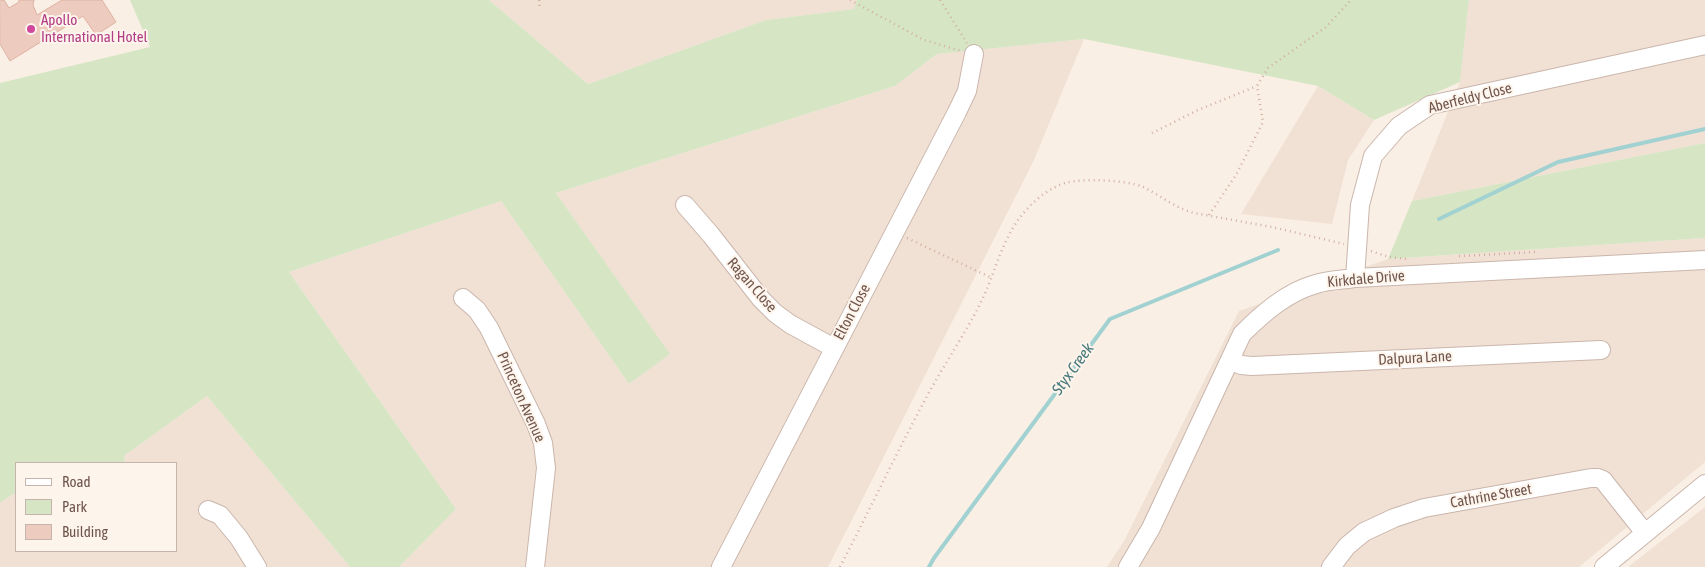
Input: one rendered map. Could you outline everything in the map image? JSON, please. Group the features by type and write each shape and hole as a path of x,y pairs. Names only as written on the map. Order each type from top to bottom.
{"street":[{"name":"Aberfeldy Close","path":"1355,278 1360,206 1374,156 1399,126 1430,105 1705,45"},
{"name":"Elton Close","path":"721,567 957,112 967,91 974,54"},
{"name":"Ragan Close","path":"685,205 768,306 790,324 834,348"},
{"name":"Kirkdale Drive","path":"1128,567 1151,528 1242,334 1263,313 1286,297 1316,284 1355,278 1705,260"},
{"name":"Princeton Avenue","path":"463,298 478,310 489,328 527,405 543,443 546,468 535,567"},
{"name":"Dalpura Lane","path":"1230,360 1240,365 1252,366 1602,350"},
{"name":"Cathrine Street","path":"1331,567 1347,546 1364,532 1394,518 1424,508 1591,478 1603,480 1646,533"},
{"path":"1604,567 1705,484"},
{"path":"208,510 220,515 239,538 257,567"}],"path":[{"path":"539,0 540,9"},
{"path":"850,0 924,40 974,54"},
{"path":"940,0 974,54"},
{"path":"1152,133 1198,110 1257,86 1268,68 1326,27 1351,0"},
{"path":"1209,216 1236,175 1263,122 1257,86"},
{"path":"840,567 926,397 977,310 992,278 999,257 1018,221 1028,208 1045,193 1064,184 1079,181 1133,184 1145,188 1186,211 1272,227 1347,245"},
{"path":"904,236 992,278"},
{"path":"1367,250 1389,257 1408,260"},
{"path":"1458,256 1544,252"}],"shaded area":[{"path":"489,0 857,0 855,9 766,20 588,84"},
{"path":"1469,0 1705,0 1705,143 1412,201 1460,82"},
{"path":"1084,39 1034,160 828,567 399,567 456,509 289,272 501,201 629,384 669,354 556,193 895,86 937,54"},
{"path":"1318,86 1374,120 1348,160 1332,224 1241,214"},
{"path":"1705,238 1705,462 1579,567 1107,567 1124,541 1239,311 1388,259"},
{"path":"207,396 350,567 0,567 0,503 13,494 15,495 15,552 178,552 178,462 125,462 124,456"},
{"path":"1705,507 1705,567 1628,567"}],"green space":[{"path":"130,0 489,0 588,84 766,20 854,9 857,0 1469,0 1460,82 1374,120 1318,86 1084,39 937,54 895,86 556,193 670,354 629,384 501,201 289,272 456,509 399,567 350,567 207,396 124,456 125,462 15,462 15,495 13,494 0,503 0,83 150,47"},
{"path":"1705,143 1705,238 1388,259 1412,201"}],"building":[{"name":"Apollo International Hotel","path":"0,0 4,0 9,8 19,2 19,0 34,0 33,5 37,15 62,0 102,0 116,22 96,35 83,16 10,61 0,44"}],"waterway":[{"path":"1439,219 1558,162 1705,129"},
{"name":"Styx Creek","path":"929,567 1110,319 1278,250"}],"place":[{"name":"Apollo International Hotel","path":"31,29"}]}
